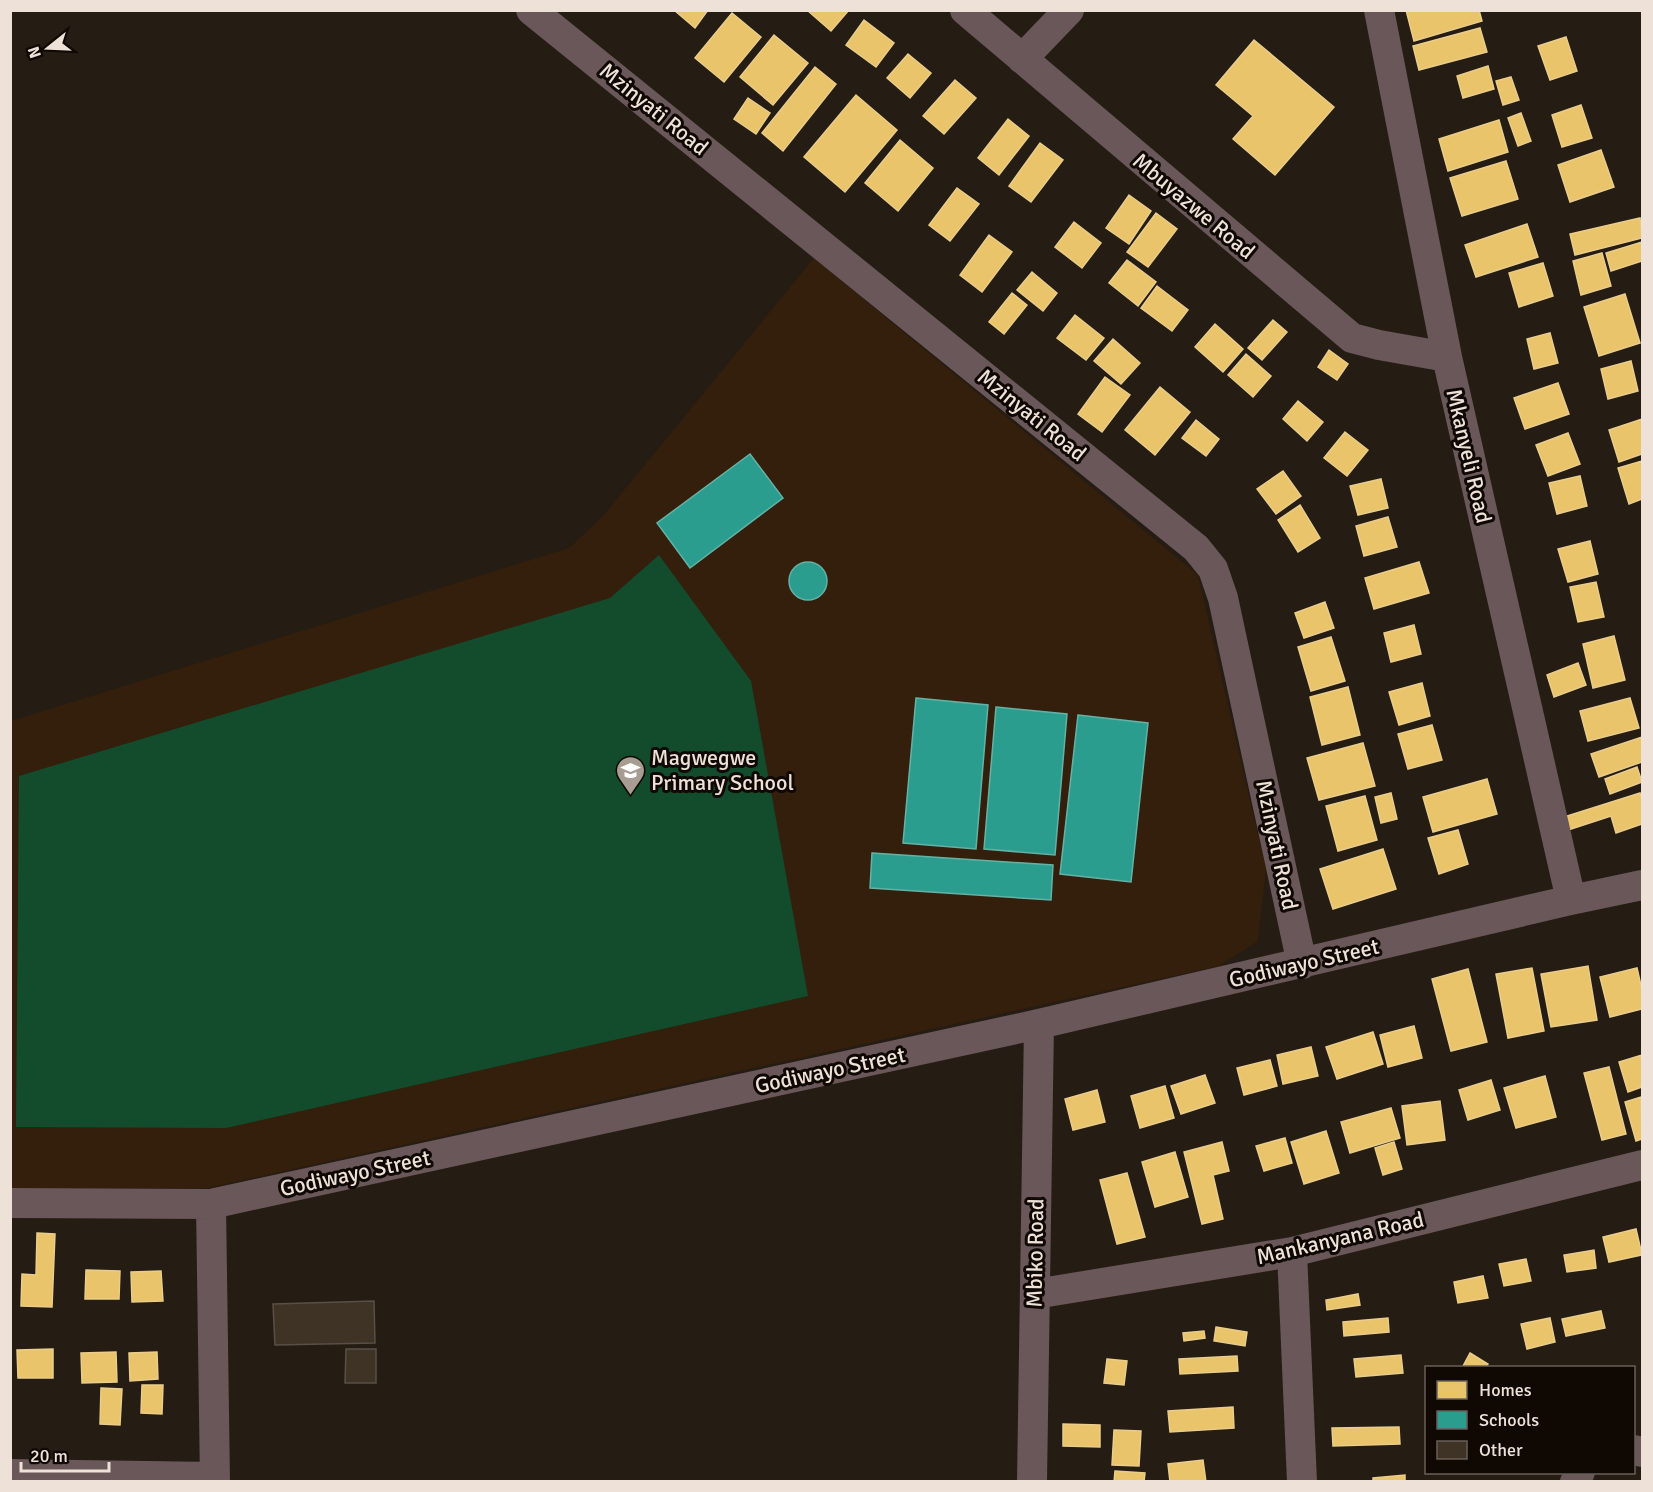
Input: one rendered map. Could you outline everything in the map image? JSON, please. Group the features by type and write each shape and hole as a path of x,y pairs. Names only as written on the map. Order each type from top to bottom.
{"street":[{"name":"Mzinyati Road","path":"531,10 1202,555 1213,569 1223,598 1302,964"},
{"name":"Mbuyazwe Road","path":"964,10 1352,338 1447,357"},
{"path":"1022,59 1069,10"},
{"name":"Mkanyeli Road","path":"1379,10 1447,357 1571,900"},
{"name":"Godiwayo Street","path":"10,1203 211,1204 1039,1024 1642,885"},
{"name":"Mbiko Road","path":"1032,1482 1039,1024"},
{"name":"Mankanyana Road","path":"1035,1294 1292,1252 1642,1165"},
{"path":"10,1474 215,1479 211,1204"},
{"path":"1292,1252 1302,1482"}],"shaded area":[{"name":"Magwegwe Primary School","path":"814,258 1198,575 1266,870 1258,941 1219,966 207,1188 11,1188 11,721 569,548 603,516"}],"green space":[{"path":"659,555 751,681 808,996 226,1128 16,1127 19,776 610,598"}],"building: Homes":[{"path":"674,10 708,10 695,28"},
{"path":"807,10 849,10 831,31"},
{"path":"1406,10 1479,10 1482,21 1414,41"},
{"path":"732,13 761,37 724,82 695,58"},
{"path":"864,20 894,43 876,67 846,45"},
{"path":"1480,28 1487,52 1419,70 1413,46"},
{"path":"774,35 808,63 773,105 740,77"},
{"path":"1566,37 1577,71 1550,80 1538,46"},
{"path":"1254,40 1334,107 1275,175 1233,139 1253,116 1216,85"},
{"path":"908,54 931,73 910,98 887,78"},
{"path":"1488,66 1494,89 1463,98 1457,76"},
{"path":"815,67 836,84 783,151 762,133"},
{"path":"1511,77 1519,100 1503,105 1496,81"},
{"path":"955,80 976,98 944,134 923,116"},
{"path":"856,95 897,130 845,192 804,157"},
{"path":"748,98 770,113 756,134 734,119"},
{"path":"1581,105 1592,138 1562,147 1552,115"},
{"path":"1521,113 1531,141 1518,146 1508,118"},
{"path":"1008,119 1029,136 999,175 978,158"},
{"path":"1499,120 1508,152 1448,171 1439,139"},
{"path":"900,140 933,168 898,211 865,183"},
{"path":"1040,143 1063,160 1031,202 1009,186"},
{"path":"1601,150 1614,187 1570,202 1558,165"},
{"path":"1506,161 1518,199 1462,216 1450,178"},
{"path":"957,188 979,204 950,241 929,225"},
{"path":"1129,195 1151,211 1129,244 1106,228"},
{"path":"1156,213 1177,229 1148,267 1127,252"},
{"path":"1640,218 1642,238 1575,255 1570,234"},
{"path":"1074,222 1101,243 1082,268 1055,247"},
{"path":"1527,224 1538,257 1476,277 1465,245"},
{"path":"989,235 1012,252 982,292 960,275"},
{"path":"1642,242 1642,261 1611,271 1606,253"},
{"path":"1602,253 1611,286 1581,295 1573,261"},
{"path":"1127,260 1156,282 1138,306 1109,283"},
{"path":"1543,263 1553,296 1519,307 1509,273"},
{"path":"1032,272 1057,293 1043,311 1017,290"},
{"path":"1157,286 1188,310 1172,331 1141,308"},
{"path":"1012,293 1027,305 1004,334 989,322"},
{"path":"1625,294 1640,343 1599,356 1584,307"},
{"path":"1075,315 1104,338 1086,360 1057,338"},
{"path":"1273,320 1287,332 1262,360 1248,348"},
{"path":"1215,324 1243,349 1223,372 1195,347"},
{"path":"1550,333 1558,363 1534,369 1527,339"},
{"path":"1113,339 1140,363 1121,384 1094,361"},
{"path":"1329,350 1348,364 1337,380 1318,367"},
{"path":"1246,354 1271,376 1253,397 1228,375"},
{"path":"1631,361 1638,391 1608,399 1601,369"},
{"path":"1105,377 1130,395 1102,432 1078,414"},
{"path":"1558,383 1569,414 1525,429 1514,398"},
{"path":"1160,387 1190,412 1155,455 1125,430"},
{"path":"1298,401 1323,422 1307,441 1283,419"},
{"path":"1642,419 1642,454 1619,462 1609,430"},
{"path":"1196,420 1219,439 1206,456 1182,438"},
{"path":"1345,432 1368,450 1347,476 1324,458"},
{"path":"1568,433 1580,464 1548,476 1536,445"},
{"path":"1642,461 1642,499 1629,504 1618,468"},
{"path":"1283,471 1301,496 1276,514 1257,489"},
{"path":"1580,476 1587,506 1557,514 1549,483"},
{"path":"1381,479 1388,508 1358,515 1350,486"},
{"path":"1300,505 1320,538 1298,552 1278,520"},
{"path":"1388,517 1397,547 1364,556 1356,526"},
{"path":"1590,541 1598,574 1568,582 1558,549"},
{"path":"1419,562 1429,593 1374,609 1365,578"},
{"path":"1596,582 1604,617 1578,622 1570,587"},
{"path":"1325,602 1334,628 1304,638 1295,613"},
{"path":"1414,625 1421,654 1391,662 1384,633"},
{"path":"1614,636 1625,680 1593,688 1583,644"},
{"path":"1331,637 1345,681 1311,691 1298,647"},
{"path":"1578,663 1586,685 1554,697 1547,675"},
{"path":"1422,683 1430,716 1399,725 1389,692"},
{"path":"1348,687 1360,735 1322,745 1310,697"},
{"path":"1630,698 1639,728 1588,741 1580,711"},
{"path":"1432,725 1442,760 1408,769 1398,734"},
{"path":"1642,737 1642,762 1599,777 1591,754"},
{"path":"1363,743 1375,786 1319,800 1307,758"},
{"path":"1637,767 1642,782 1610,794 1605,779"},
{"path":"1487,779 1497,814 1433,832 1423,797"},
{"path":"1391,793 1397,819 1381,823 1375,797"},
{"path":"1640,793 1642,824 1616,833 1611,816 1568,830 1564,817"},
{"path":"1365,796 1377,840 1338,851 1326,806"},
{"path":"1458,830 1468,864 1439,874 1428,838"},
{"path":"1383,849 1396,889 1333,909 1320,869"},
{"path":"1588,966 1597,1020 1551,1027 1541,974"},
{"path":"1532,968 1544,1031 1508,1038 1496,974"},
{"path":"1637,968 1642,990 1642,1009 1610,1017 1600,977"},
{"path":"1468,969 1487,1042 1451,1051 1432,979"},
{"path":"1414,1026 1422,1058 1388,1067 1380,1035"},
{"path":"1373,1032 1383,1064 1337,1079 1326,1047"},
{"path":"1311,1047 1318,1076 1283,1084 1277,1055"},
{"path":"1642,1055 1642,1087 1628,1092 1619,1062"},
{"path":"1270,1060 1277,1086 1244,1095 1237,1068"},
{"path":"1609,1067 1626,1134 1602,1140 1584,1073"},
{"path":"1205,1075 1215,1103 1181,1114 1171,1086"},
{"path":"1545,1076 1556,1117 1516,1128 1504,1088"},
{"path":"1491,1080 1500,1110 1468,1120 1459,1090"},
{"path":"1165,1086 1174,1118 1140,1128 1131,1096"},
{"path":"1097,1090 1105,1122 1073,1130 1065,1099"},
{"path":"1641,1097 1642,1139 1636,1141 1625,1102"},
{"path":"1440,1101 1445,1140 1407,1145 1402,1106"},
{"path":"1391,1108 1400,1138 1350,1153 1341,1122"},
{"path":"1326,1131 1339,1173 1304,1184 1291,1142"},
{"path":"1285,1138 1292,1163 1264,1171 1256,1146"},
{"path":"1222,1142 1229,1171 1213,1175 1223,1219 1202,1224 1184,1152"},
{"path":"1394,1142 1402,1169 1383,1175 1375,1148"},
{"path":"1175,1152 1188,1197 1155,1207 1142,1162"},
{"path":"1127,1173 1145,1237 1117,1244 1100,1180"},
{"path":"1636,1229 1642,1255 1609,1262 1603,1237"},
{"path":"37,1233 55,1234 52,1307 21,1306 22,1274 36,1275"},
{"path":"1594,1250 1596,1268 1567,1272 1564,1255"},
{"path":"1526,1259 1531,1281 1504,1286 1499,1264"},
{"path":"86,1270 120,1271 119,1299 85,1299"},
{"path":"161,1271 163,1301 132,1302 131,1272"},
{"path":"1483,1276 1488,1298 1458,1303 1454,1282"},
{"path":"1358,1294 1360,1305 1327,1310 1326,1300"},
{"path":"1601,1311 1605,1328 1566,1336 1562,1319"},
{"path":"1388,1318 1389,1332 1344,1336 1343,1322"},
{"path":"1550,1318 1555,1342 1527,1349 1521,1324"},
{"path":"1216,1327 1247,1332 1245,1346 1214,1341"},
{"path":"1204,1331 1205,1338 1184,1341 1183,1333"},
{"path":"53,1349 53,1378 18,1378 17,1350"},
{"path":"116,1352 117,1382 82,1383 81,1353"},
{"path":"157,1352 158,1379 130,1381 129,1353"},
{"path":"1470,1353 1488,1364 1487,1366 1463,1366"},
{"path":"1401,1355 1403,1373 1356,1377 1354,1359"},
{"path":"1237,1356 1238,1371 1180,1374 1179,1359"},
{"path":"1107,1359 1127,1361 1124,1385 1104,1383"},
{"path":"142,1385 163,1385 162,1414 141,1413"},
{"path":"101,1388 122,1389 120,1425 100,1424"},
{"path":"1233,1407 1234,1428 1170,1432 1168,1411"},
{"path":"1063,1424 1100,1425 1100,1447 1063,1446"},
{"path":"1399,1427 1400,1444 1333,1446 1332,1428"},
{"path":"1114,1430 1141,1431 1139,1466 1112,1465"},
{"path":"1203,1460 1206,1482 1170,1482 1168,1464"},
{"path":"1115,1471 1145,1473 1144,1482 1114,1482"},
{"path":"1405,1475 1405,1482 1373,1482 1373,1478"}],"building: Schools":[{"path":"750,454 783,498 690,568 657,523"},
{"path":"808,562 821,568 827,581 821,594 808,600 795,594 789,581 795,568"},
{"path":"916,698 988,705 976,849 903,843"},
{"path":"996,707 1067,714 1055,855 984,849"},
{"path":"1078,715 1148,723 1131,882 1060,874"},
{"path":"872,853 1053,865 1051,900 870,888"}],"building: Other":[{"path":"374,1301 375,1343 275,1345 273,1304"},
{"path":"346,1349 376,1349 376,1383 345,1383"}],"place":[{"name":"Magwegwe Primary School","path":"630,796"}]}
